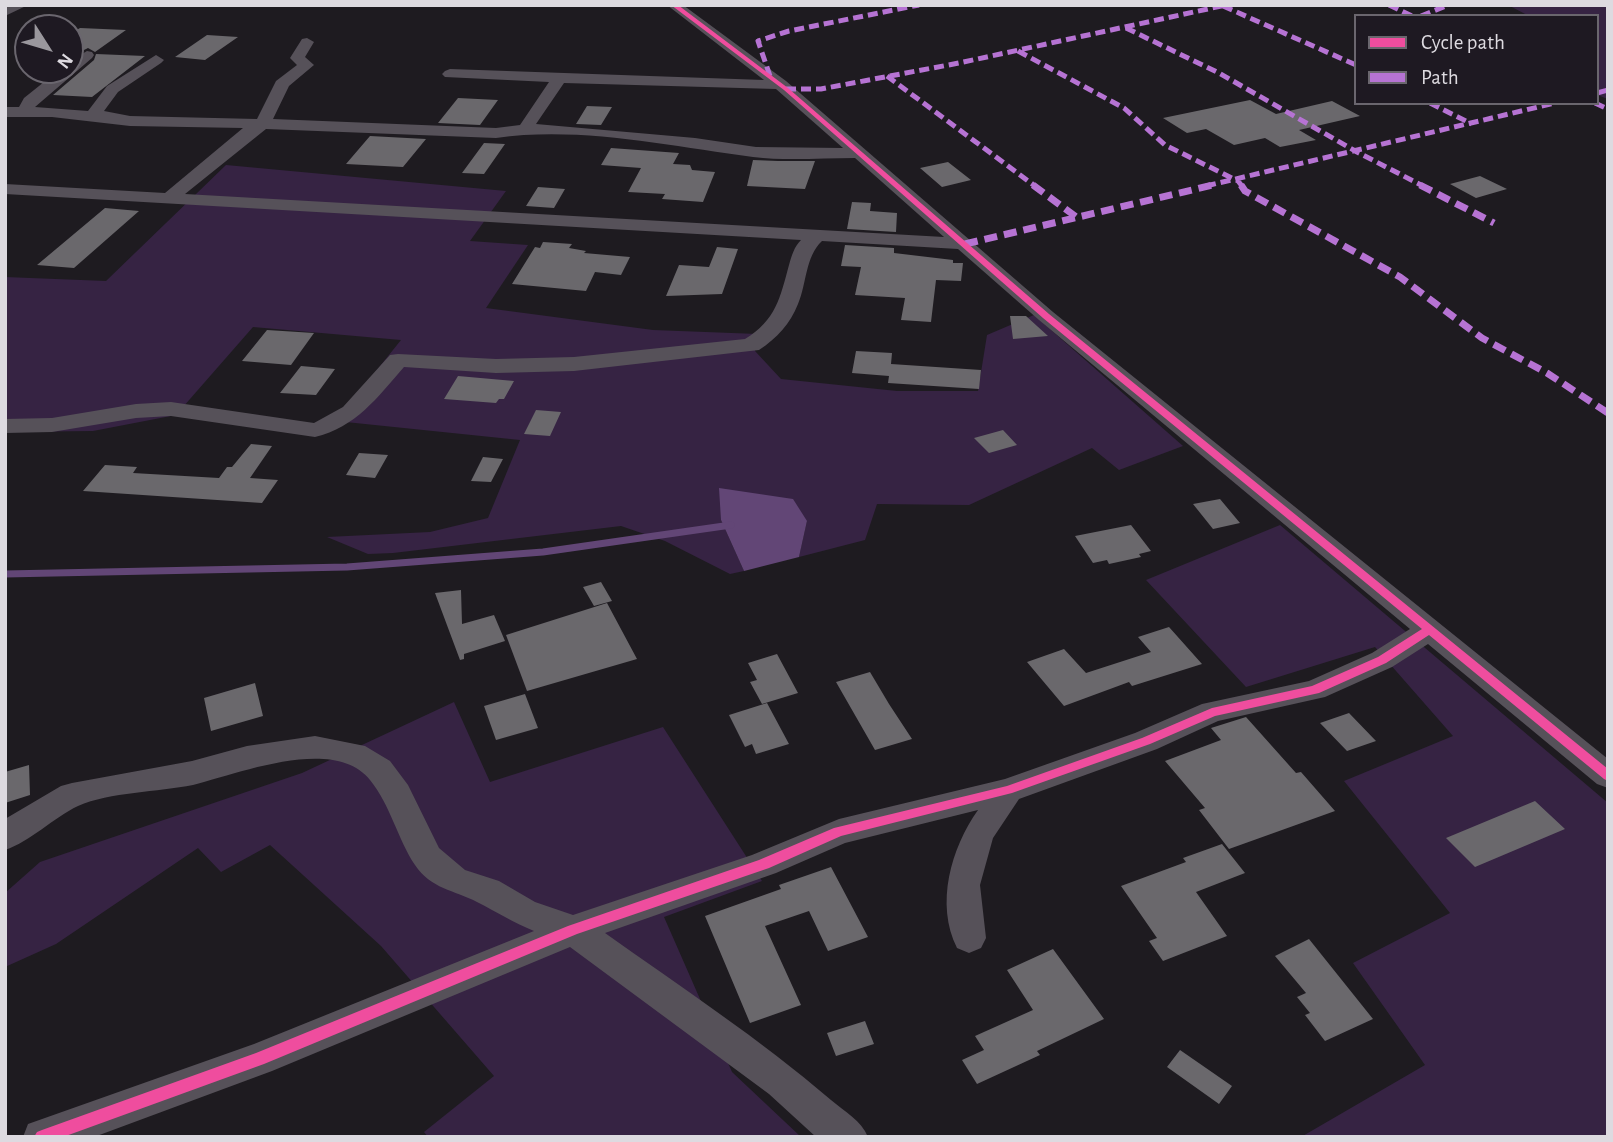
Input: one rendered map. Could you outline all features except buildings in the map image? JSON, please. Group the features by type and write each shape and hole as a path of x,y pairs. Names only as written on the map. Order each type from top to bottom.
{"street":[{"path":"5,12 21,5"},
{"path":"674,5 780,84 1046,316 1608,776"},
{"path":"265,123 265,117 282,84 306,65 297,58 307,42"},
{"path":"105,118 95,113 97,105 114,88 156,60"},
{"path":"450,74 780,84"},
{"path":"525,130 561,76"},
{"path":"26,110 30,101 51,84"},
{"path":"5,112 26,110 105,118 496,133 564,130 756,152 861,153"},
{"path":"168,199 251,130 265,123"},
{"path":"5,189 965,244"},
{"path":"5,426 52,425 136,411 172,409 315,430 333,426 349,415 398,360 496,366 574,364 751,345 771,332 788,304 804,248 818,235"},
{"path":"42,1137 260,1059 573,930 764,864 839,832 1008,790 1146,741 1212,712 1315,690 1382,660 1429,630"},
{"path":"5,837 26,821 72,795 142,780 192,773 247,757 315,747 354,754 379,769 397,794 427,857 454,880 488,891 523,912 573,930 782,1082 838,1131 849,1137"},
{"path":"969,938 963,885 978,835 1008,790"}],"shaded area":[{"path":"1508,5 1608,5 1608,99 1599,96 1599,14 1525,14"},
{"path":"226,165 506,191 470,241 528,245 486,308 653,330 758,334 755,351 781,379 897,391 978,391 987,335 1034,315 1183,446 1119,470 1092,448 969,505 877,504 865,540 799,557 807,521 721,520 744,571 730,574 665,541 621,526 368,554 327,537 430,532 488,518 520,440 336,421 401,340 253,327 176,415 93,431 5,432 5,277 106,281"},
{"path":"719,488 793,499 807,521 799,557 744,571 721,520"},
{"path":"1280,525 1608,803 1608,1137 1301,1137 1425,1065 1353,963 1450,913 1344,781 1453,736 1375,647 1246,687 1146,580"},
{"path":"454,702 490,782 663,727 762,881 664,917 732,1072 801,1137 428,1137 424,1132 494,1076 381,946 270,845 221,872 198,848 56,944 5,967 5,893 40,862 302,773"}],"waterway":[{"path":"5,574 347,567 543,552 731,525"}],"marked path":[{"path":"770,76 758,41 789,31 919,5"},
{"path":"786,89 821,89 959,63 1226,5"},
{"path":"1389,5 1408,14"},
{"path":"1426,14 1448,5"},
{"path":"1223,6 1354,64"},
{"path":"1126,28 1219,73 1357,152 1494,223"},
{"path":"1018,51 1124,108 1165,145 1238,181 1245,191 1400,277 1482,338 1547,373 1608,413"},
{"path":"887,76 1079,219"},
{"path":"1599,92 1608,90"},
{"path":"1434,105 1472,124"},
{"path":"965,244 1547,105"},
{"path":"1599,105 1608,109"}],"cycle path":[{"path":"674,5 786,89 1046,316 1608,776"},
{"path":"42,1137 259,1059 573,930 764,864 839,832 1008,790 1146,741 1212,712 1315,690 1382,660 1429,630"}]}
